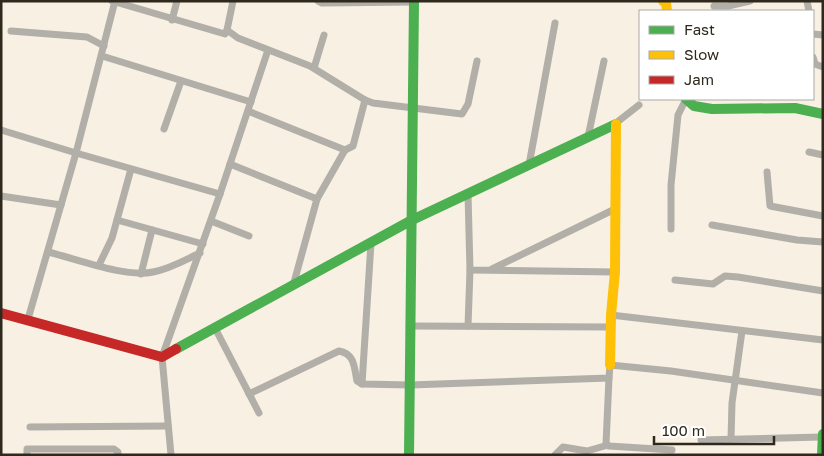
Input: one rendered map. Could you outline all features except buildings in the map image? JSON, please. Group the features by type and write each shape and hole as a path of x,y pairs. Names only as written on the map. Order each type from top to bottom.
{"street":[{"path":"172,20 177,1"},
{"path":"28,320 76,153 102,56 114,2 225,34 234,1"},
{"path":"318,1 322,3 414,1 409,455"},
{"path":"714,6 728,6 750,1"},
{"path":"529,165 555,23"},
{"path":"227,30 238,38 314,68 365,100 462,114 468,104 477,61"},
{"path":"11,31 87,38 104,46"},
{"path":"314,68 324,35"},
{"path":"171,455 162,357 200,253 268,50"},
{"path":"102,56 251,102"},
{"path":"588,137 604,61"},
{"path":"164,129 182,81"},
{"path":"293,286 317,199 345,150 353,146 365,100"},
{"path":"671,229 671,185 678,115 686,100"},
{"path":"687,100 694,106 712,109 737,103 795,108 823,114"},
{"path":"1,313 162,357 412,220 616,123 639,105"},
{"path":"248,111 345,150"},
{"path":"608,445 606,444 611,315 615,272 616,123"},
{"path":"1,130 220,194"},
{"path":"809,152 823,155"},
{"path":"230,164 317,199"},
{"path":"98,265 112,238 131,168"},
{"path":"768,172 770,206 823,216"},
{"path":"468,194 470,270 468,326"},
{"path":"1,196 61,205"},
{"path":"490,270 615,209"},
{"path":"117,220 203,244"},
{"path":"211,221 249,236"},
{"path":"712,225 797,240 823,242"},
{"path":"141,274 152,230"},
{"path":"362,384 371,243"},
{"path":"48,252 128,273 141,274 169,268 200,253"},
{"path":"470,270 615,272"},
{"path":"675,280 713,284 725,276 738,277 823,292"},
{"path":"611,315 823,340"},
{"path":"411,326 611,327"},
{"path":"216,328 259,413"},
{"path":"731,438 732,403 742,331"},
{"path":"249,394 339,351 347,352 351,356 357,381 362,384 410,385 609,378"},
{"path":"610,365 671,371 823,393"},
{"path":"30,427 168,426"},
{"path":"701,440 731,438 789,439 823,435 822,455"},
{"path":"555,455 563,447 590,452 608,445 672,450"},
{"path":"27,455 27,449 114,449 118,452 118,455"}],"traffic: fast":[{"path":"409,455 414,1"},
{"path":"687,100 694,106 712,109 795,108 823,114"},
{"path":"176,349 412,220 616,124"},
{"path":"822,455 823,434"}],"traffic: slow":[{"path":"663,1 666,3 667,10"},
{"path":"610,365 611,315 615,272 616,124"}],"traffic: jam":[{"path":"1,313 162,357 176,349"}]}
